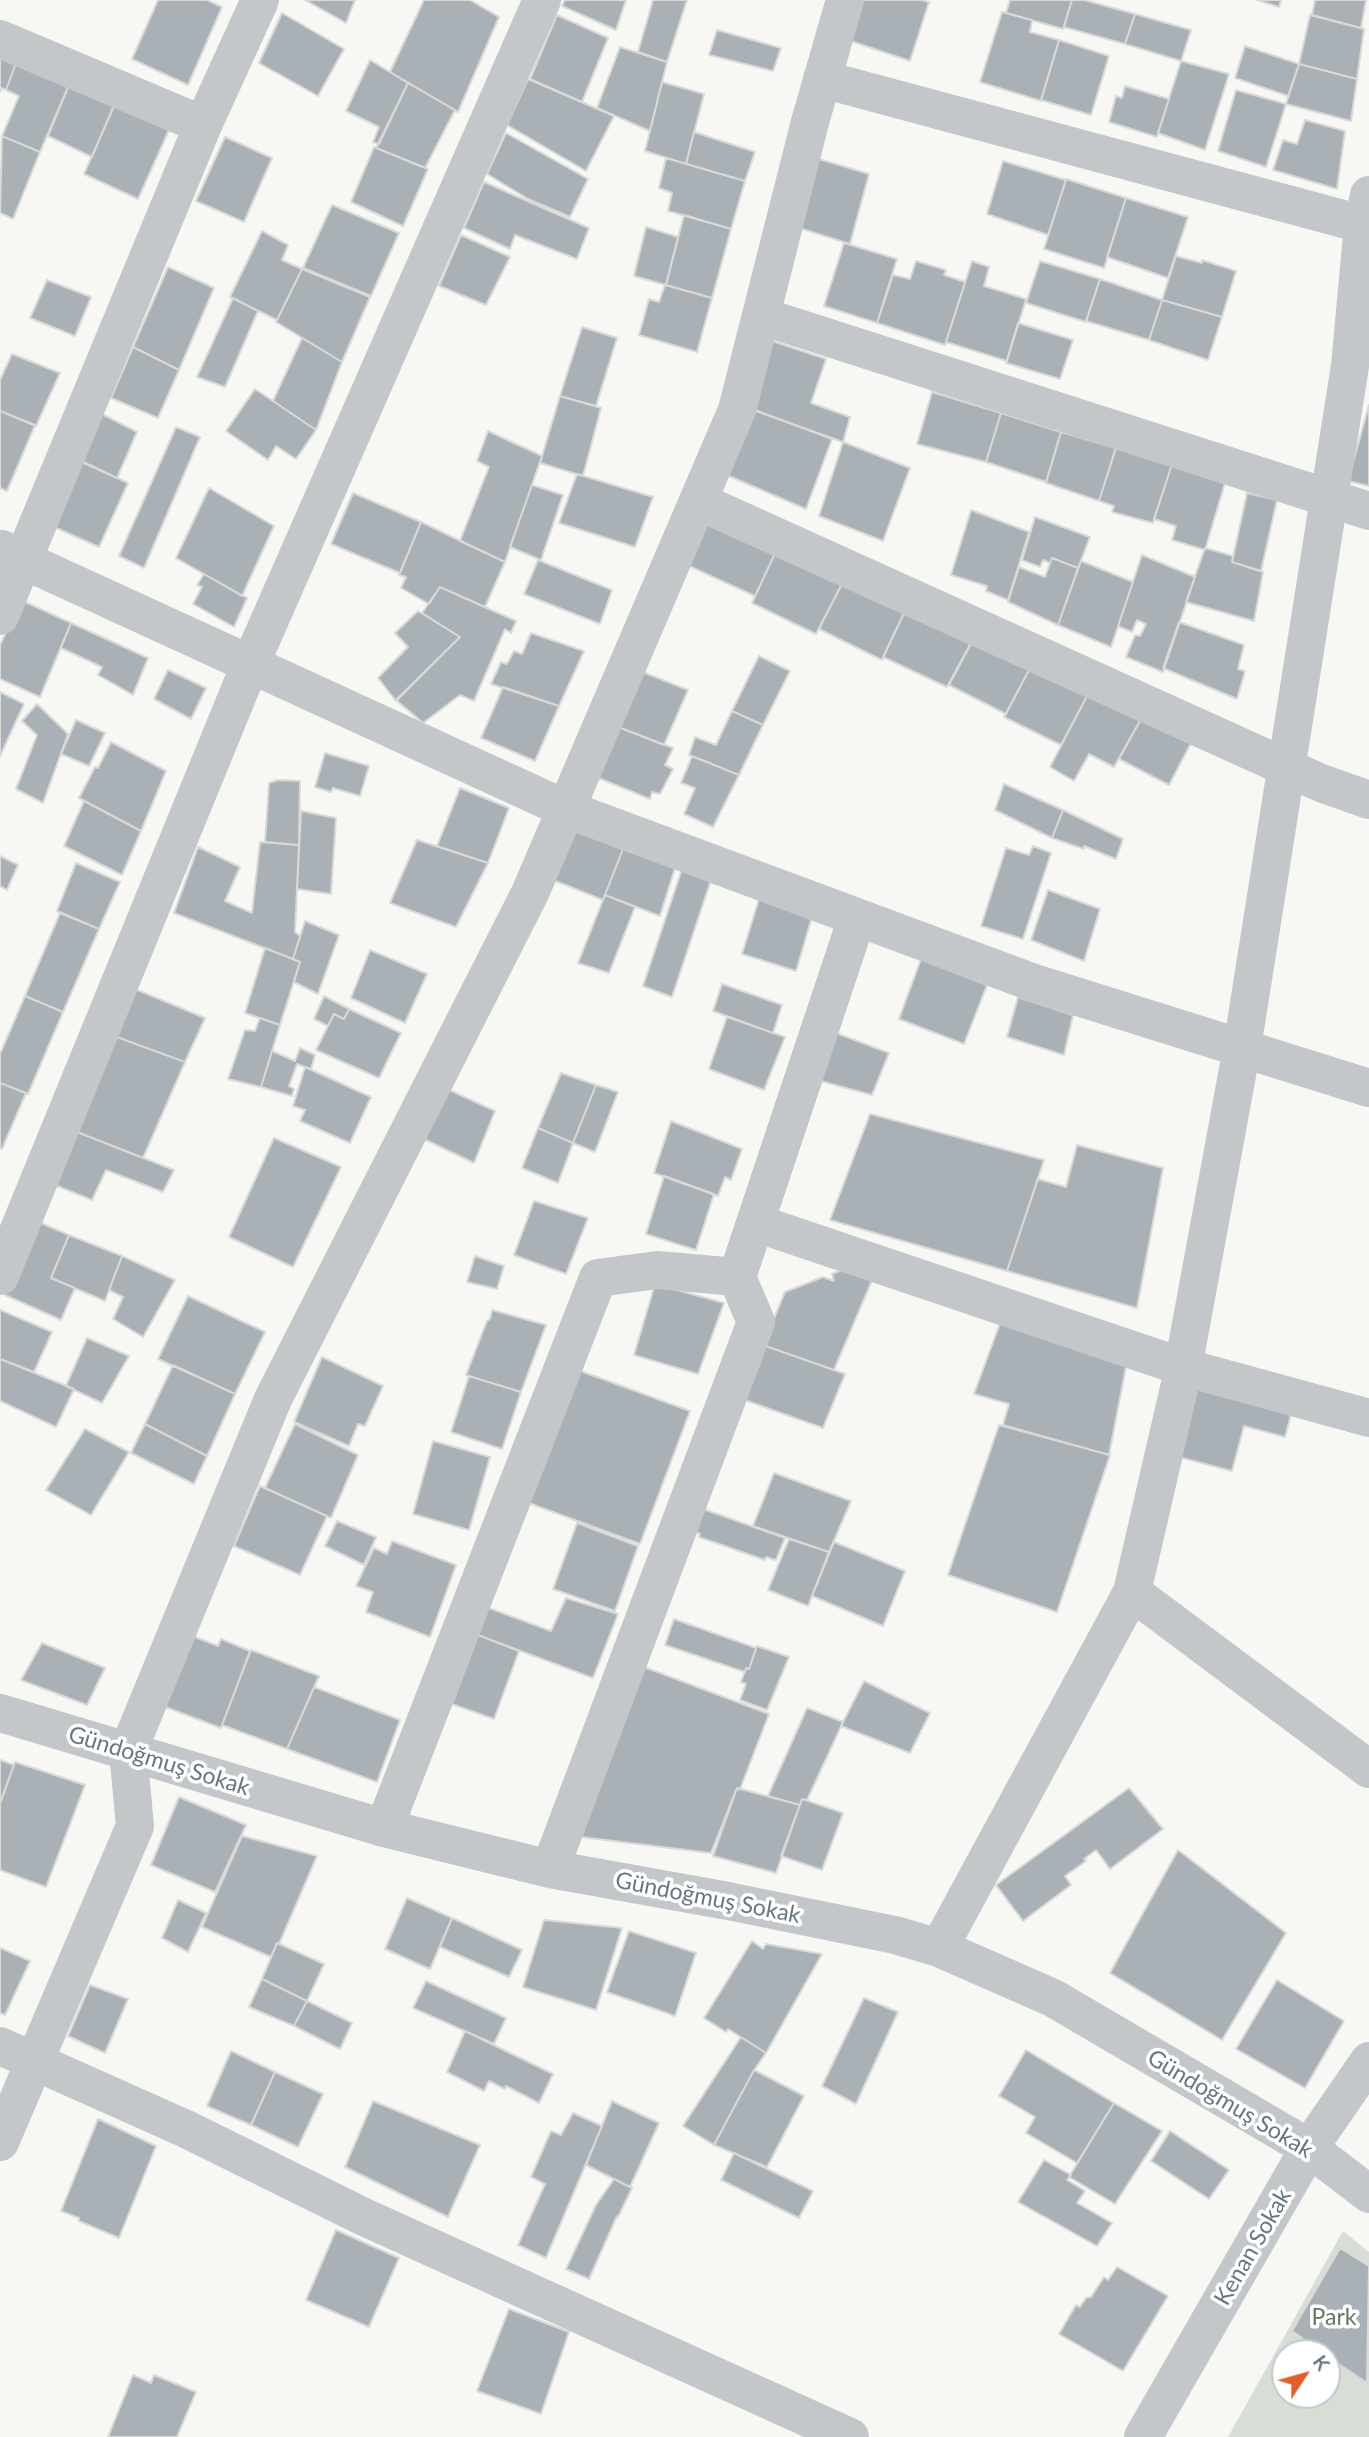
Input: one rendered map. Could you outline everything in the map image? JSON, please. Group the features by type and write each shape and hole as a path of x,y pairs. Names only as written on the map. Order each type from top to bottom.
{"street":[{"path":"0,616 12,554 260,0"},
{"path":"0,1276 250,665 542,0"},
{"path":"0,2142 17,2053 135,1826 128,1751 273,1399 530,893 737,410 822,79 845,0"},
{"path":"0,39 203,125"},
{"path":"822,79 1367,215 1350,366 1242,1048 1183,1367 1132,1592 939,1948"},
{"path":"761,316 1369,511"},
{"path":"698,500 1286,768 1369,800"},
{"path":"12,554 566,809 1037,984 1369,1088"},
{"path":"550,1869 756,1322 737,1277 857,918"},
{"path":"756,1223 1183,1367 1369,1418"},
{"path":"384,1828 598,1278 657,1270 737,1277"},
{"path":"1132,1592 1369,1769"},
{"name":"Gündoğmuş Sokak","path":"0,1713 384,1828 550,1869 895,1935 939,1948 1053,1998 1309,2148 1369,2194"},
{"path":"17,2053 186,2129 364,2217 850,2437"},
{"name":"Kenan Sokak","path":"1143,2437 1309,2148 1369,2061"}],"green space":[{"name":"Park","path":"1343,2231 1369,2252 1369,2437 1228,2437 1271,2360 1271,2409 1341,2409 1341,2339 1283,2339"}],"building":[{"path":"158,0 207,0 222,7 188,85 132,59"},
{"path":"305,0 355,0 346,23"},
{"path":"424,0 470,0 499,17 458,112 390,72"},
{"path":"565,0 626,0 616,30 562,6"},
{"path":"653,0 687,0 667,62 638,52"},
{"path":"854,0 929,2 910,61 842,38"},
{"path":"1010,0 1072,0 1063,29 1006,13"},
{"path":"1072,0 1084,0 1135,14 1125,44 1064,27"},
{"path":"1257,0 1281,0 1279,7"},
{"path":"1315,0 1366,0 1361,28 1312,15"},
{"path":"1002,12 1032,20 1030,32 1059,40 1041,101 980,82"},
{"path":"282,13 344,49 318,96 259,63"},
{"path":"1135,14 1191,30 1181,61 1125,44"},
{"path":"557,15 608,38 582,102 530,79"},
{"path":"1310,15 1364,29 1357,79 1299,64"},
{"path":"717,30 781,48 773,71 709,55"},
{"path":"1059,40 1109,56 1091,115 1041,100"},
{"path":"1245,46 1299,64 1288,96 1235,78"},
{"path":"620,47 667,62 650,131 597,108"},
{"path":"0,56 16,63 6,90 1,88 0,92"},
{"path":"370,60 408,83 379,144 373,142 379,127 346,111"},
{"path":"1181,61 1229,74 1205,150 1158,133"},
{"path":"16,63 69,85 40,152 2,136 19,96 6,90"},
{"path":"1299,64 1357,79 1351,121 1286,104"},
{"path":"528,79 614,116 586,171 507,125"},
{"path":"662,82 704,94 686,164 645,151"},
{"path":"408,83 455,110 425,168 376,148"},
{"path":"69,85 114,105 92,157 48,136"},
{"path":"1125,86 1169,99 1157,137 1109,122 1116,96 1122,98"},
{"path":"1236,90 1286,104 1266,167 1218,151"},
{"path":"115,104 169,130 138,199 84,174"},
{"path":"1305,120 1345,131 1337,189 1273,170 1283,140 1297,144"},
{"path":"694,132 755,152 745,181 686,164"},
{"path":"506,133 588,179 570,217 528,199 487,174"},
{"path":"2,136 40,152 13,219 0,213"},
{"path":"225,137 272,158 244,222 196,201"},
{"path":"374,147 428,169 403,226 351,202"},
{"path":"809,156 869,174 850,244 790,225"},
{"path":"666,158 745,181 731,229 668,211 672,193 659,188"},
{"path":"1003,161 1066,180 1048,235 987,214"},
{"path":"1066,179 1126,198 1104,268 1044,249"},
{"path":"484,182 589,228 577,259 515,235 510,249 464,228"},
{"path":"1126,198 1188,217 1168,278 1107,257"},
{"path":"332,205 399,233 371,296 303,268"},
{"path":"684,215 731,229 712,298 666,285"},
{"path":"646,227 678,237 666,285 634,276"},
{"path":"262,231 288,245 282,260 302,269 277,320 230,297"},
{"path":"461,235 510,257 486,305 439,286"},
{"path":"844,243 897,259 877,323 824,306"},
{"path":"1176,256 1202,263 1202,260 1236,271 1222,317 1162,300"},
{"path":"916,261 946,270 944,275 965,282 945,345 877,323 893,275 910,279"},
{"path":"972,261 989,267 984,286 1026,299 1007,361 946,342"},
{"path":"1040,261 1100,279 1086,322 1026,303"},
{"path":"168,267 214,288 179,370 133,347"},
{"path":"302,269 370,297 342,362 276,322"},
{"path":"1100,279 1162,300 1149,340 1086,321"},
{"path":"47,280 91,297 75,336 30,318"},
{"path":"665,285 712,298 697,352 639,335 649,299 659,302"},
{"path":"233,298 258,311 225,387 197,377"},
{"path":"1162,300 1222,317 1208,360 1149,340"},
{"path":"1018,323 1073,340 1060,379 1006,363"},
{"path":"582,327 617,338 596,406 560,396"},
{"path":"302,338 342,362 316,430 273,401"},
{"path":"772,341 826,359 811,403 850,417 843,442 747,408"},
{"path":"133,347 179,370 158,418 111,398"},
{"path":"12,354 60,373 36,426 0,411 0,380"},
{"path":"255,389 316,430 296,459 276,446 268,460 226,431"},
{"path":"932,392 1001,413 986,462 917,444"},
{"path":"560,396 601,408 583,476 540,463"},
{"path":"1369,405 1369,486 1348,481"},
{"path":"747,407 832,439 806,509 722,473"},
{"path":"0,411 35,425 7,491 0,488"},
{"path":"100,413 137,432 117,478 77,460"},
{"path":"1001,413 1061,432 1046,482 986,462"},
{"path":"176,427 200,437 144,568 119,556"},
{"path":"488,431 542,456 505,562 460,541 489,467 477,461"},
{"path":"1061,432 1116,448 1099,501 1046,483"},
{"path":"843,442 910,468 883,541 819,516"},
{"path":"1116,447 1172,464 1153,523 1112,512 1114,506 1099,501"},
{"path":"81,461 128,483 99,547 52,526"},
{"path":"1172,464 1225,483 1205,550 1172,540 1176,526 1154,519"},
{"path":"577,474 653,497 635,547 559,523"},
{"path":"532,485 563,495 541,560 510,547"},
{"path":"209,488 274,526 242,596 176,558"},
{"path":"353,493 421,522 400,573 331,544"},
{"path":"1247,493 1277,500 1261,571 1232,562"},
{"path":"971,510 1029,532 1008,600 986,591 987,586 951,575"},
{"path":"1035,517 1090,537 1078,568 1052,558 1050,563 1043,560 1040,567 1022,560"},
{"path":"710,518 777,549 755,596 689,566"},
{"path":"421,522 505,562 485,607 440,587 429,604 401,588 406,577 399,575"},
{"path":"1205,548 1233,556 1232,562 1263,572 1254,621 1186,602"},
{"path":"777,549 844,580 816,634 752,603"},
{"path":"1142,555 1195,577 1163,672 1126,657 1135,635 1140,636 1146,624 1137,620 1132,632 1118,626"},
{"path":"1052,558 1078,568 1058,625 1008,602 1019,567 1045,577"},
{"path":"538,560 612,590 600,624 524,594"},
{"path":"1081,561 1133,582 1111,647 1058,625"},
{"path":"204,574 247,598 234,627 193,604 202,587 197,585"},
{"path":"844,580 906,609 882,660 819,629"},
{"path":"440,587 516,621 511,633 505,629 474,701 460,695 423,723 396,700 460,637 422,613"},
{"path":"21,600 71,623 40,697 0,679 0,645"},
{"path":"906,609 972,641 947,687 883,657"},
{"path":"418,611 460,637 396,701 378,678 408,647 395,633"},
{"path":"1179,622 1244,645 1238,669 1245,671 1237,699 1163,668"},
{"path":"71,623 148,658 133,695 98,675 102,667 61,648"},
{"path":"531,633 584,651 559,706 491,684 501,662 507,664 514,651 522,654"},
{"path":"973,640 1030,668 1006,714 949,685"},
{"path":"759,656 790,671 763,725 732,711"},
{"path":"1030,668 1087,696 1061,745 1004,717"},
{"path":"168,670 206,688 191,719 154,699"},
{"path":"640,671 688,690 664,745 613,725"},
{"path":"503,687 559,706 535,761 481,738"},
{"path":"0,692 24,704 0,756"},
{"path":"1087,696 1141,719 1114,767 1089,754 1074,781 1050,767"},
{"path":"37,704 68,734 43,803 16,789 37,735 22,721"},
{"path":"732,711 763,725 739,775 689,755 695,737 716,745"},
{"path":"1141,719 1191,743 1169,785 1119,759"},
{"path":"76,720 105,733 89,766 61,754"},
{"path":"613,725 673,748 665,765 673,769 660,794 652,792 650,799 591,775"},
{"path":"111,742 166,771 141,831 79,798"},
{"path":"325,753 369,766 360,796 333,788 331,792 315,787"},
{"path":"692,756 739,775 713,827 684,814 695,788 681,783"},
{"path":"278,780 300,781 299,845 265,842 269,783"},
{"path":"1004,784 1063,810 1052,838 995,810"},
{"path":"460,788 509,808 488,863 437,846"},
{"path":"84,801 141,831 122,875 64,846"},
{"path":"1063,810 1123,839 1116,859 1084,846 1084,849 1052,838"},
{"path":"301,811 336,818 331,894 297,889"},
{"path":"564,827 623,849 603,900 543,876"},
{"path":"417,840 488,863 456,927 390,903"},
{"path":"260,842 299,845 295,932 300,936 293,959 174,913 198,847 240,867 225,901 252,913"},
{"path":"1033,846 1051,853 1023,939 981,926 1006,848 1029,855"},
{"path":"623,849 675,868 660,916 605,895"},
{"path":"0,856 18,865 7,890 0,886"},
{"path":"76,863 120,882 99,929 57,911"},
{"path":"682,869 711,880 672,997 643,986"},
{"path":"1048,890 1100,909 1084,961 1031,940"},
{"path":"605,895 635,907 609,973 578,963"},
{"path":"759,899 812,917 796,971 742,954"},
{"path":"60,913 99,929 63,1012 25,996"},
{"path":"305,921 339,935 318,994 294,982 300,962 293,959"},
{"path":"265,948 300,962 280,1025 245,1013"},
{"path":"370,950 427,974 405,1023 351,998"},
{"path":"921,959 987,985 964,1044 899,1019"},
{"path":"722,984 782,1005 773,1033 713,1011"},
{"path":"135,989 205,1018 185,1062 114,1036"},
{"path":"25,996 63,1012 28,1094 0,1083 0,1054"},
{"path":"324,996 349,1009 344,1019 334,1014 328,1026 314,1019"},
{"path":"1018,997 1073,1015 1064,1055 1007,1037"},
{"path":"349,1009 401,1033 379,1078 316,1050 334,1014 344,1019"},
{"path":"727,1017 785,1037 764,1090 709,1069"},
{"path":"260,1018 280,1025 261,1087 228,1079 245,1030 255,1031"},
{"path":"836,1033 889,1053 872,1095 817,1080"},
{"path":"114,1036 185,1062 143,1158 72,1130"},
{"path":"300,1048 315,1055 311,1069 297,1064 289,1086 294,1089 292,1096 261,1087 272,1051 295,1061"},
{"path":"305,1067 371,1097 350,1143 300,1121 305,1110 293,1106"},
{"path":"561,1073 596,1085 573,1143 538,1128"},
{"path":"0,1083 26,1093 2,1149 0,1148"},
{"path":"596,1085 618,1092 595,1152 573,1143"},
{"path":"445,1088 495,1111 474,1163 422,1138"},
{"path":"870,1114 1044,1160 1007,1271 830,1220"},
{"path":"671,1121 742,1149 731,1180 725,1177 718,1196 654,1173"},
{"path":"538,1128 573,1143 558,1183 522,1168"},
{"path":"72,1130 174,1170 163,1192 106,1170 92,1200 50,1183"},
{"path":"274,1138 341,1167 293,1267 229,1237"},
{"path":"1077,1145 1163,1168 1137,1308 1007,1271 1038,1179 1066,1187"},
{"path":"664,1176 714,1194 696,1250 646,1234"},
{"path":"534,1201 588,1218 566,1274 514,1255"},
{"path":"34,1220 69,1235 51,1278 75,1288 61,1320 3,1294"},
{"path":"69,1235 122,1256 105,1301 51,1278"},
{"path":"122,1256 175,1280 143,1337 113,1319 123,1297 109,1290"},
{"path":"475,1256 504,1266 497,1289 467,1282"},
{"path":"842,1270 873,1278 834,1370 763,1345 785,1292 823,1277 834,1281 832,1274"},
{"path":"655,1284 724,1303 698,1374 634,1355"},
{"path":"188,1296 265,1332 235,1394 158,1359"},
{"path":"0,1310 52,1332 34,1372 0,1359"},
{"path":"492,1310 546,1325 521,1392 466,1375"},
{"path":"1003,1315 1129,1351 1109,1455 1003,1425 1009,1404 974,1394"},
{"path":"87,1338 129,1356 102,1403 66,1386"},
{"path":"763,1345 845,1374 823,1428 742,1399"},
{"path":"322,1357 383,1386 365,1426 358,1424 349,1446 294,1422"},
{"path":"0,1359 74,1389 56,1427 0,1401"},
{"path":"173,1365 235,1394 207,1456 145,1424"},
{"path":"575,1369 690,1411 640,1544 526,1502"},
{"path":"1193,1373 1295,1399 1285,1437 1244,1426 1232,1471 1175,1456"},
{"path":"469,1376 521,1392 502,1449 451,1432"},
{"path":"145,1424 207,1456 194,1484 131,1453"},
{"path":"295,1424 358,1455 331,1518 265,1488"},
{"path":"999,1425 1110,1455 1057,1612 948,1575"},
{"path":"85,1429 129,1452 91,1515 46,1490"},
{"path":"433,1441 490,1457 469,1530 413,1514"},
{"path":"774,1473 851,1501 829,1552 753,1526"},
{"path":"260,1486 327,1516 300,1575 234,1546"},
{"path":"703,1509 785,1538 776,1560 766,1557 765,1560 699,1537 700,1534 694,1531"},
{"path":"337,1521 376,1537 364,1565 325,1546"},
{"path":"577,1523 638,1546 615,1611 553,1589"},
{"path":"789,1539 829,1552 808,1606 768,1590"},
{"path":"392,1541 456,1565 430,1637 366,1612 373,1592 356,1586 374,1548 387,1554"},
{"path":"834,1542 905,1571 883,1626 812,1596"},
{"path":"566,1598 618,1614 593,1678 475,1634 486,1607 551,1631"},
{"path":"674,1619 756,1648 749,1669 746,1668 745,1672 665,1645"},
{"path":"190,1635 218,1646 221,1639 250,1651 221,1728 163,1706"},
{"path":"478,1635 519,1651 494,1719 452,1704"},
{"path":"42,1643 105,1668 87,1705 21,1680"},
{"path":"757,1646 789,1657 767,1710 740,1700 746,1684 741,1682"},
{"path":"251,1650 319,1676 287,1749 222,1725"},
{"path":"644,1667 769,1714 740,1789 736,1790 711,1853 581,1837"},
{"path":"864,1681 930,1713 910,1753 841,1726"},
{"path":"314,1687 400,1720 377,1782 287,1749"},
{"path":"807,1708 843,1722 807,1800 802,1799 800,1805 768,1796"},
{"path":"0,1760 14,1765 0,1804"},
{"path":"15,1762 85,1785 46,1887 0,1870 0,1803"},
{"path":"737,1788 800,1805 776,1873 713,1856"},
{"path":"1129,1788 1163,1829 1110,1869 1096,1850 1065,1876 1071,1885 1023,1921 996,1885"},
{"path":"179,1797 246,1825 215,1892 151,1865"},
{"path":"802,1799 843,1813 822,1870 781,1856"},
{"path":"242,1836 317,1856 271,1957 202,1927"},
{"path":"1178,1850 1286,1933 1222,2040 1110,1973"},
{"path":"407,1898 452,1918 430,1969 385,1949"},
{"path":"178,1900 206,1913 188,1952 162,1938"},
{"path":"452,1918 522,1950 509,1977 440,1947"},
{"path":"544,1920 622,1928 596,2010 523,1987"},
{"path":"629,1931 696,1953 675,2016 607,1992"},
{"path":"752,1941 763,1949 766,1944 822,1954 766,2053 728,2029 726,2032 704,2018"},
{"path":"277,1943 324,1964 307,2001 262,1979"},
{"path":"0,1948 30,1961 5,2015 0,2013"},
{"path":"262,1979 307,2001 294,2026 249,2007"},
{"path":"1277,1980 1344,2021 1305,2088 1236,2049"},
{"path":"426,1981 506,2018 494,2044 413,2008"},
{"path":"90,1985 128,1999 105,2053 68,2036"},
{"path":"864,1998 898,2012 856,2104 822,2086"},
{"path":"307,2001 352,2023 340,2049 294,2026"},
{"path":"465,2031 553,2074 539,2103 506,2086 505,2089 489,2081 484,2091 447,2072"},
{"path":"741,2037 766,2053 714,2145 683,2126"},
{"path":"1026,2050 1114,2103 1077,2163 1026,2133 1035,2117 999,2096"},
{"path":"231,2051 275,2072 251,2125 207,2106"},
{"path":"754,2070 804,2096 767,2167 714,2145"},
{"path":"275,2072 323,2094 298,2147 251,2125"},
{"path":"373,2101 480,2145 448,2217 345,2167"},
{"path":"612,2101 659,2123 630,2187 586,2165"},
{"path":"1114,2103 1162,2131 1115,2204 1069,2177"},
{"path":"573,2113 602,2126 546,2258 518,2245 545,2184 531,2177 551,2131 561,2135"},
{"path":"98,2119 156,2146 119,2238 61,2211"},
{"path":"1170,2131 1229,2170 1209,2199 1151,2161"},
{"path":"734,2153 813,2191 799,2218 721,2180"},
{"path":"1044,2160 1071,2175 1067,2180 1085,2191 1077,2203 1112,2223 1097,2246 1018,2202"},
{"path":"614,2179 632,2188 589,2279 566,2269 596,2205"},
{"path":"336,2230 399,2258 369,2327 306,2300"},
{"path":"1340,2248 1369,2266 1367,2383 1341,2365 1341,2339 1303,2339 1292,2331"},
{"path":"1117,2267 1168,2296 1123,2371 1059,2334 1076,2305 1080,2307 1086,2298 1091,2297 1104,2277 1108,2280"},
{"path":"509,2309 569,2332 541,2414 477,2391"},
{"path":"133,2375 151,2383 154,2375 196,2392 177,2437 108,2437"}]}
